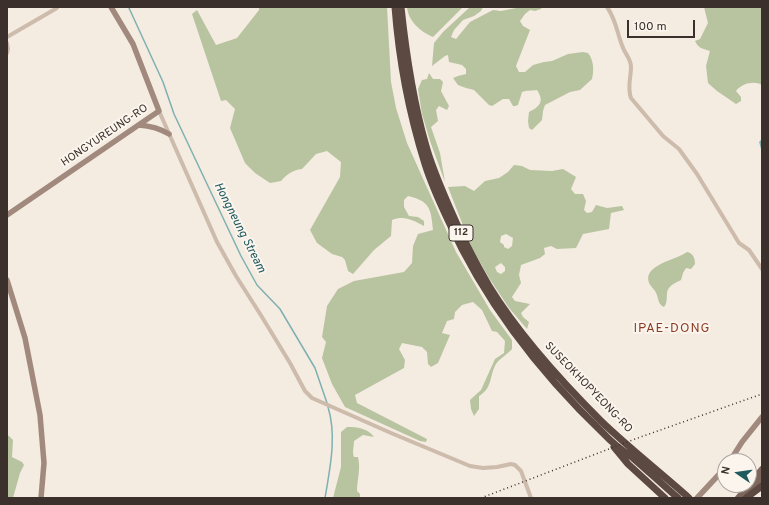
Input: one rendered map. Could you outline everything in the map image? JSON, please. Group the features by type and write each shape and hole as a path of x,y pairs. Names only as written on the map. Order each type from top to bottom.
{"highway":[{"name":"SUSEOKHOPYEONG-RO","path":"395,7 403,75 412,118 425,165 458,243 496,308 554,382 606,437 678,498"},
{"name":"SUSEOKHOPYEONG-RO","path":"401,7 405,50 414,102 426,148 443,193 462,236 490,287 520,330 548,364 601,420 689,498"},
{"path":"606,437 624,461 665,498"},
{"path":"745,498 762,486"}],"main road":[{"path":"745,498 762,477"}],"street":[{"name":"HONGYUREUNG-RO","path":"7,215 159,111 133,44 111,7"},
{"path":"607,7 614,16 624,50 629,59 631,67 628,90 631,98 663,136 679,149 697,174 739,243 753,254 762,269"},
{"path":"7,37 57,8"},
{"path":"7,44 7,53"},
{"path":"159,111 217,242 236,276 290,363 305,391 312,398 391,434 470,466 483,468 511,464 515,465 521,471 531,498"},
{"path":"139,125 154,126 169,134"},
{"path":"7,280 25,338 40,415 44,463 40,498"},
{"path":"735,453 762,417"},
{"path":"697,498 717,477"}],"green space":[{"path":"259,7 387,7 391,82 396,108 407,143 456,252 490,310 512,340 512,349 496,364 489,386 479,396 479,409 474,416 471,409 470,400 481,390 495,359 504,353 505,341 497,332 492,331 482,310 473,302 462,305 455,312 454,319 447,321 442,333 450,335 438,363 431,367 428,364 427,352 422,347 402,343 399,349 405,360 404,368 355,395 357,403 427,439 426,442 420,441 345,407 332,384 322,358 326,342 322,337 327,306 338,289 354,281 404,272 412,263 413,246 418,234 433,230 430,211 421,200 408,196 404,200 404,207 409,216 418,217 424,221 424,226 404,218 392,220 391,236 374,250 353,274 348,271 345,260 342,257 332,254 317,243 310,230 340,177 341,162 327,151 316,154 302,169 290,173 281,181 270,183 255,173 245,163 230,128 235,109 226,100 221,101 192,14 197,10 216,45 237,38 259,10"},
{"path":"407,7 463,7 433,37 416,25 410,17"},
{"path":"470,7 483,7 481,11 474,16 463,20 454,30 451,37 456,39 470,22 493,10 501,11 521,7 542,7 541,9 535,11 530,10 520,21 523,26 530,30 516,66 519,72 525,72 533,65 552,61 568,54 583,52 588,53 592,62 592,79 580,90 570,92 545,105 542,120 532,130 529,128 529,112 536,108 541,101 537,90 522,92 518,105 515,106 513,106 509,99 503,99 492,106 489,105 474,90 458,85 453,78 466,74 466,69 462,65 449,62 448,55 432,66 434,43 443,32"},
{"path":"704,7 762,7 762,85 752,83 741,86 736,91 741,97 741,101 736,104 708,83 706,66 710,51 699,47 695,41 700,39 708,23"},
{"path":"429,73 433,79 440,79 443,82 441,91 449,106 447,110 439,106 436,110 438,121 431,127 440,153 445,182 422,114 418,89 422,80 427,79"},
{"path":"514,165 522,166 530,170 552,171 563,169 576,177 571,189 575,194 583,194 586,201 584,210 587,213 592,212 596,205 607,208 622,206 624,210 611,213 609,229 583,234 576,248 557,249 551,246 544,248 545,254 540,258 521,265 519,275 521,283 512,297 515,301 530,304 521,313 529,322 527,329 509,308 489,278 471,246 448,187 465,186 474,191 485,181 499,178 508,172","holes":["506,234 513,238 512,246 508,249 500,242 501,236","501,263 505,267 505,271 501,274 497,272 495,267"]},
{"path":"687,252 691,253 693,256 695,264 691,269 686,268 681,280 669,287 667,301 664,307 660,304 655,290 651,286 648,279 650,273 660,264"},
{"path":"347,427 365,430 374,437 363,435 354,441 353,455 354,457 358,457 359,461 357,491 360,494 360,498 333,498 341,467 341,432"},
{"path":"7,435 13,440 12,457 22,462 24,465 20,473 13,498 7,498"}],"waterway":[{"name":"Hongneung Stream","path":"129,8 163,82 174,114 241,256 257,285 280,309 315,368 327,403"},
{"path":"762,140 760,142 762,150"},
{"name":"Hongneung Stream","path":"325,498 332,452 332,429 328,407"}],"railway":[{"path":"481,498 635,439 762,394"}],"district":[{"name":"IPAE-DONG","path":"672,329"}]}
